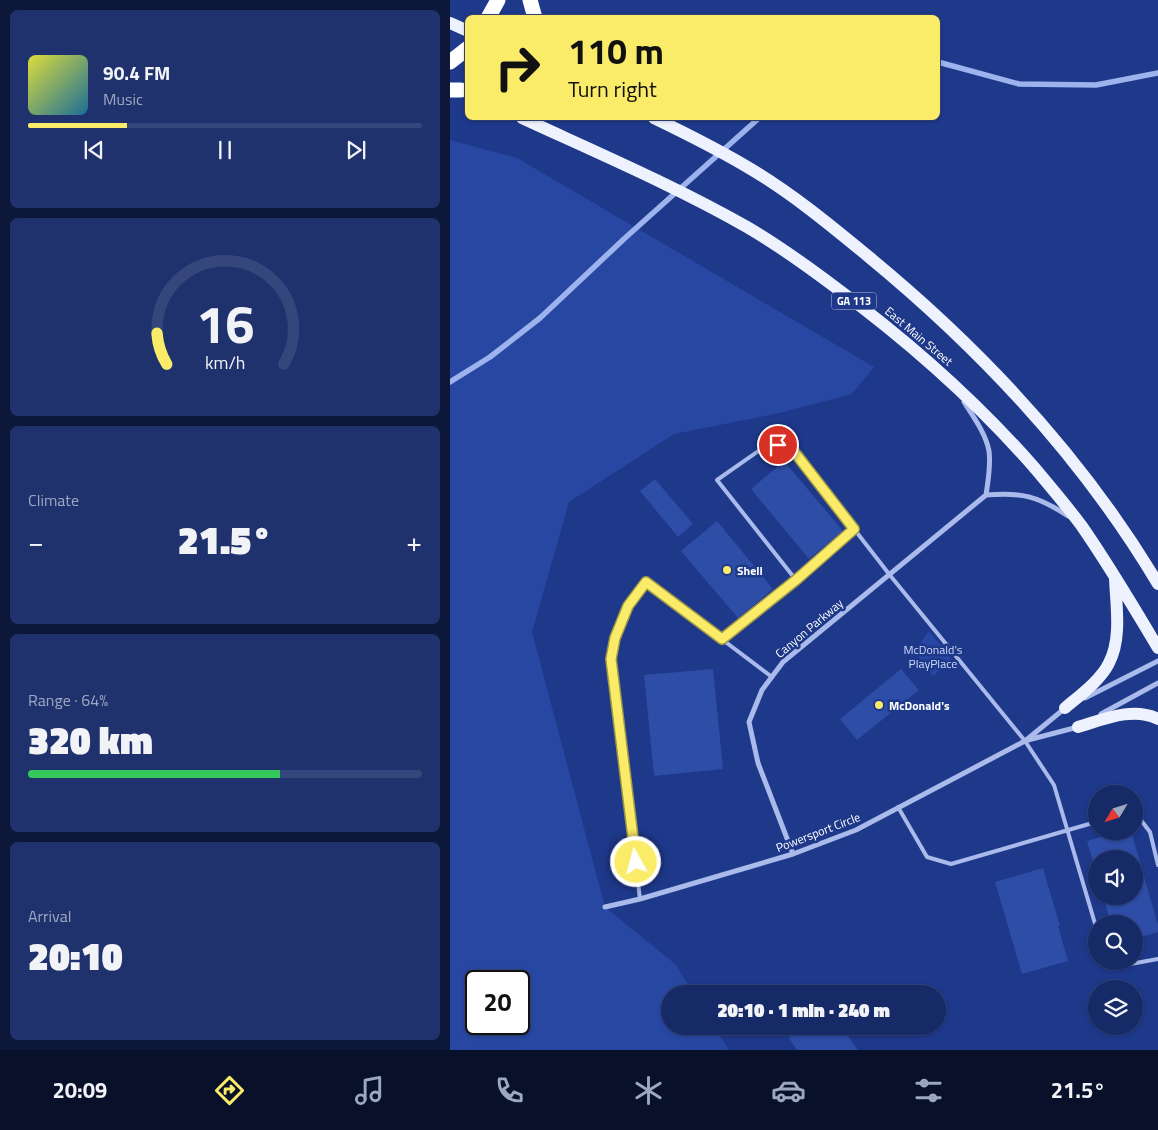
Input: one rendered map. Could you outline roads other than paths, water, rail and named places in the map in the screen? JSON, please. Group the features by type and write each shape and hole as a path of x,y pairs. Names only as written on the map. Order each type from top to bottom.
{"highway":[{"path":"490,15 498,0"},
{"path":"530,0 534,15"},
{"path":"450,62 465,50"}],"main road":[{"path":"450,23 465,30"},
{"name":"East Main Street","path":"526,120 647,176 749,228 792,255 880,320 950,381 1018,449 1080,524 1115,576 1158,648"},
{"name":"East Main Street","path":"658,120 745,166 786,192 826,221 944,321 1012,389 1055,439 1109,511 1158,584"},
{"path":"1065,708 1092,684 1109,663 1118,631 1115,576"},
{"path":"1078,727 1124,714 1153,716 1158,719"}],"street":[{"path":"950,381 978,423 989,450 986,495 1009,493 1031,496 1056,508 1080,524"},
{"name":"Canyon Parkway","path":"793,854 758,764 749,722 762,690 783,662 986,495"},
{"name":"Powersport Circle","path":"605,908 793,854 856,830 1025,741 1065,708 1158,661"},
{"name":"Powersport Circle","path":"1025,741 1078,727 1158,683"}],"lane":[{"path":"796,580 717,480 767,446 789,445 889,574 1025,741 1054,784 1092,915"},
{"path":"722,639 796,580 854,529"},
{"path":"640,899 611,659 615,638 628,606 646,582 772,677"},
{"path":"898,807 927,857 951,864 1088,825"},
{"path":"1143,823 1150,832 1158,865"},
{"path":"1143,961 1158,958"}],"waterway":[{"path":"940,63 1019,84 1096,85 1158,73"},
{"path":"450,382 490,357 540,318 625,238 757,120"}],"place":[{"name":"Shell","path":"727,570"},
{"name":"McDonald's","path":"879,705"}],"park label":[{"name":"McDonald's PlayPlace","path":"933,656"}]}
